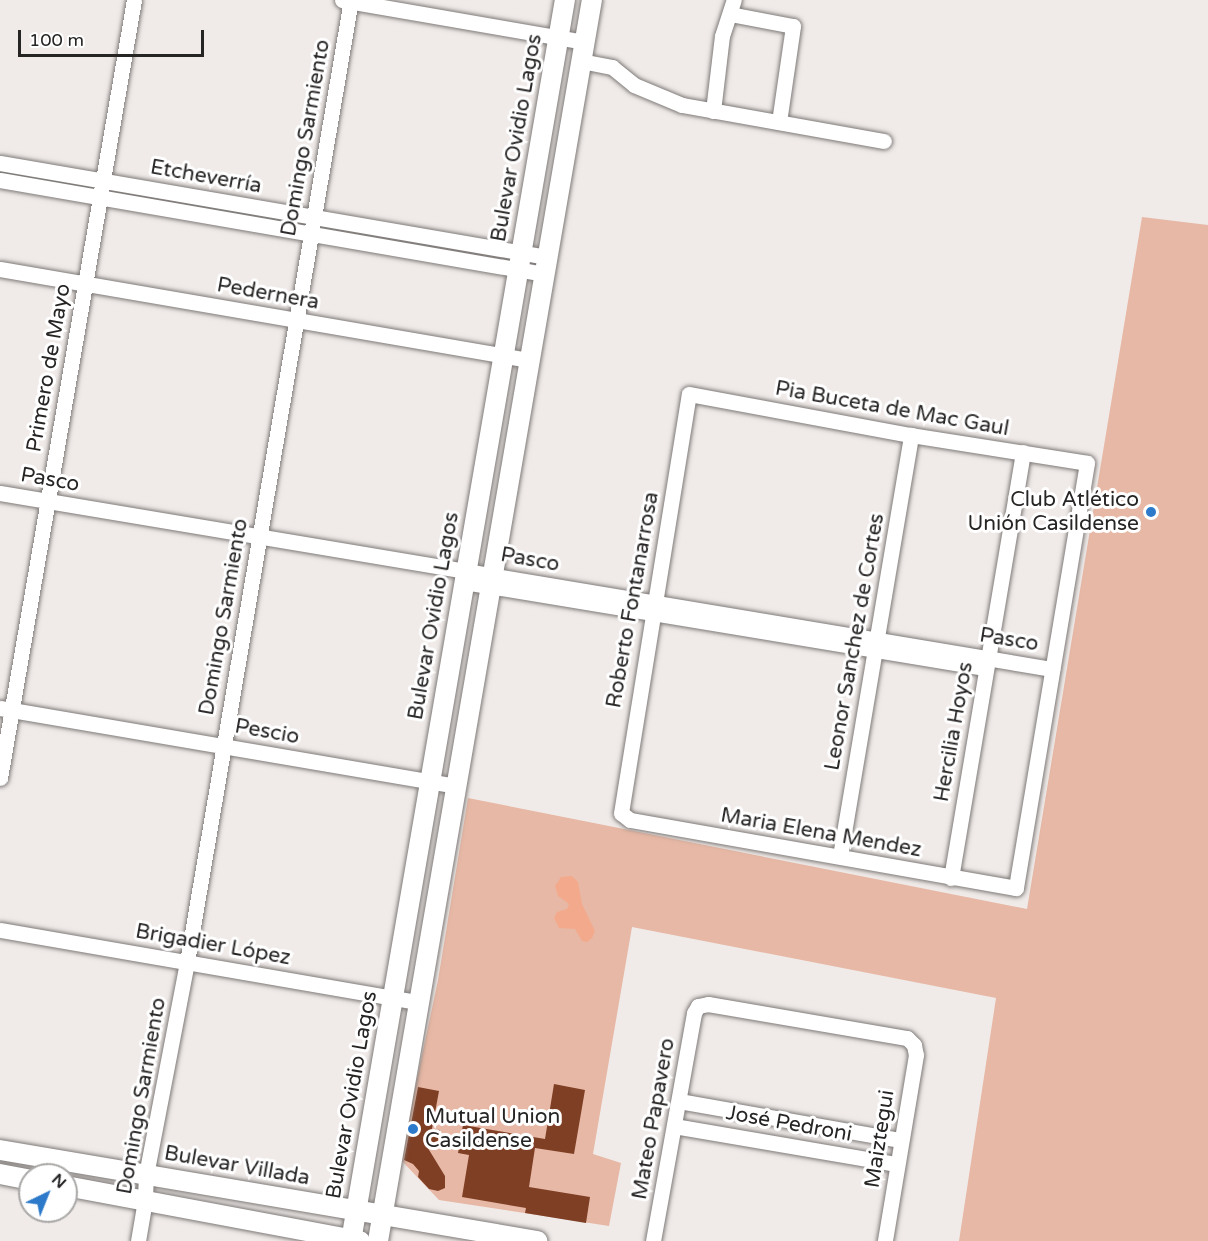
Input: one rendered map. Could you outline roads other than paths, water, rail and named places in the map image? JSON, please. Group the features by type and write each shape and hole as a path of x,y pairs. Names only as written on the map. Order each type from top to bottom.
{"main road":[{"name":"Bulevar Ovidio Lagos","path":"354,1240 356,1211 565,0"},
{"path":"378,1241 592,0"},
{"name":"Bulevar Villada","path":"0,1150 537,1241"},
{"path":"0,1174 18,1178"},
{"path":"78,1188 354,1240"}],"street":[{"name":"Primero de Mayo","path":"0,778 6,709 48,501 134,0"},
{"path":"348,0 558,37 612,68 634,85 682,105 884,141"},
{"name":"Domingo Sarmiento","path":"138,1241 145,1200 146,1175 187,962 314,217 348,0"},
{"path":"713,111 722,36 732,7 793,26 779,122"},
{"name":"Etcheverría","path":"0,163 314,217 520,261"},
{"name":"Etcheverría","path":"0,180 311,233 546,265"},
{"name":"Pedernera","path":"0,269 529,360"},
{"name":"Pia Buceta de Mac Gaul","path":"689,394 911,435 1087,463 1052,673"},
{"name":"Roberto Fontanarrosa","path":"621,813 689,394"},
{"name":"Leonor Sanchez de Cortes","path":"840,856 911,435"},
{"name":"Hercilia Hoyos","path":"951,878 1023,452"},
{"name":"Pasco","path":"0,493 260,536 492,581 1052,673"},
{"name":"Maria Elena Mendez","path":"621,813 630,820 1016,888 1052,673"},
{"name":"Pescio","path":"6,709 457,786"},
{"name":"Brigadier López","path":"0,930 419,1002"},
{"name":"Maiztegui","path":"698,1006 708,1004 907,1038 914,1045 916,1055 885,1241"},
{"name":"Mateo Papavero","path":"652,1241 694,1013 698,1006"},
{"name":"José Pedroni","path":"679,1101 901,1140"},
{"name":"José Pedroni","path":"674,1126 897,1164"}],"place":[{"name":"Club Atlético Unión Casildense","path":"1151,512"},
{"name":"Mutual Union Casildense","path":"413,1129"}]}
